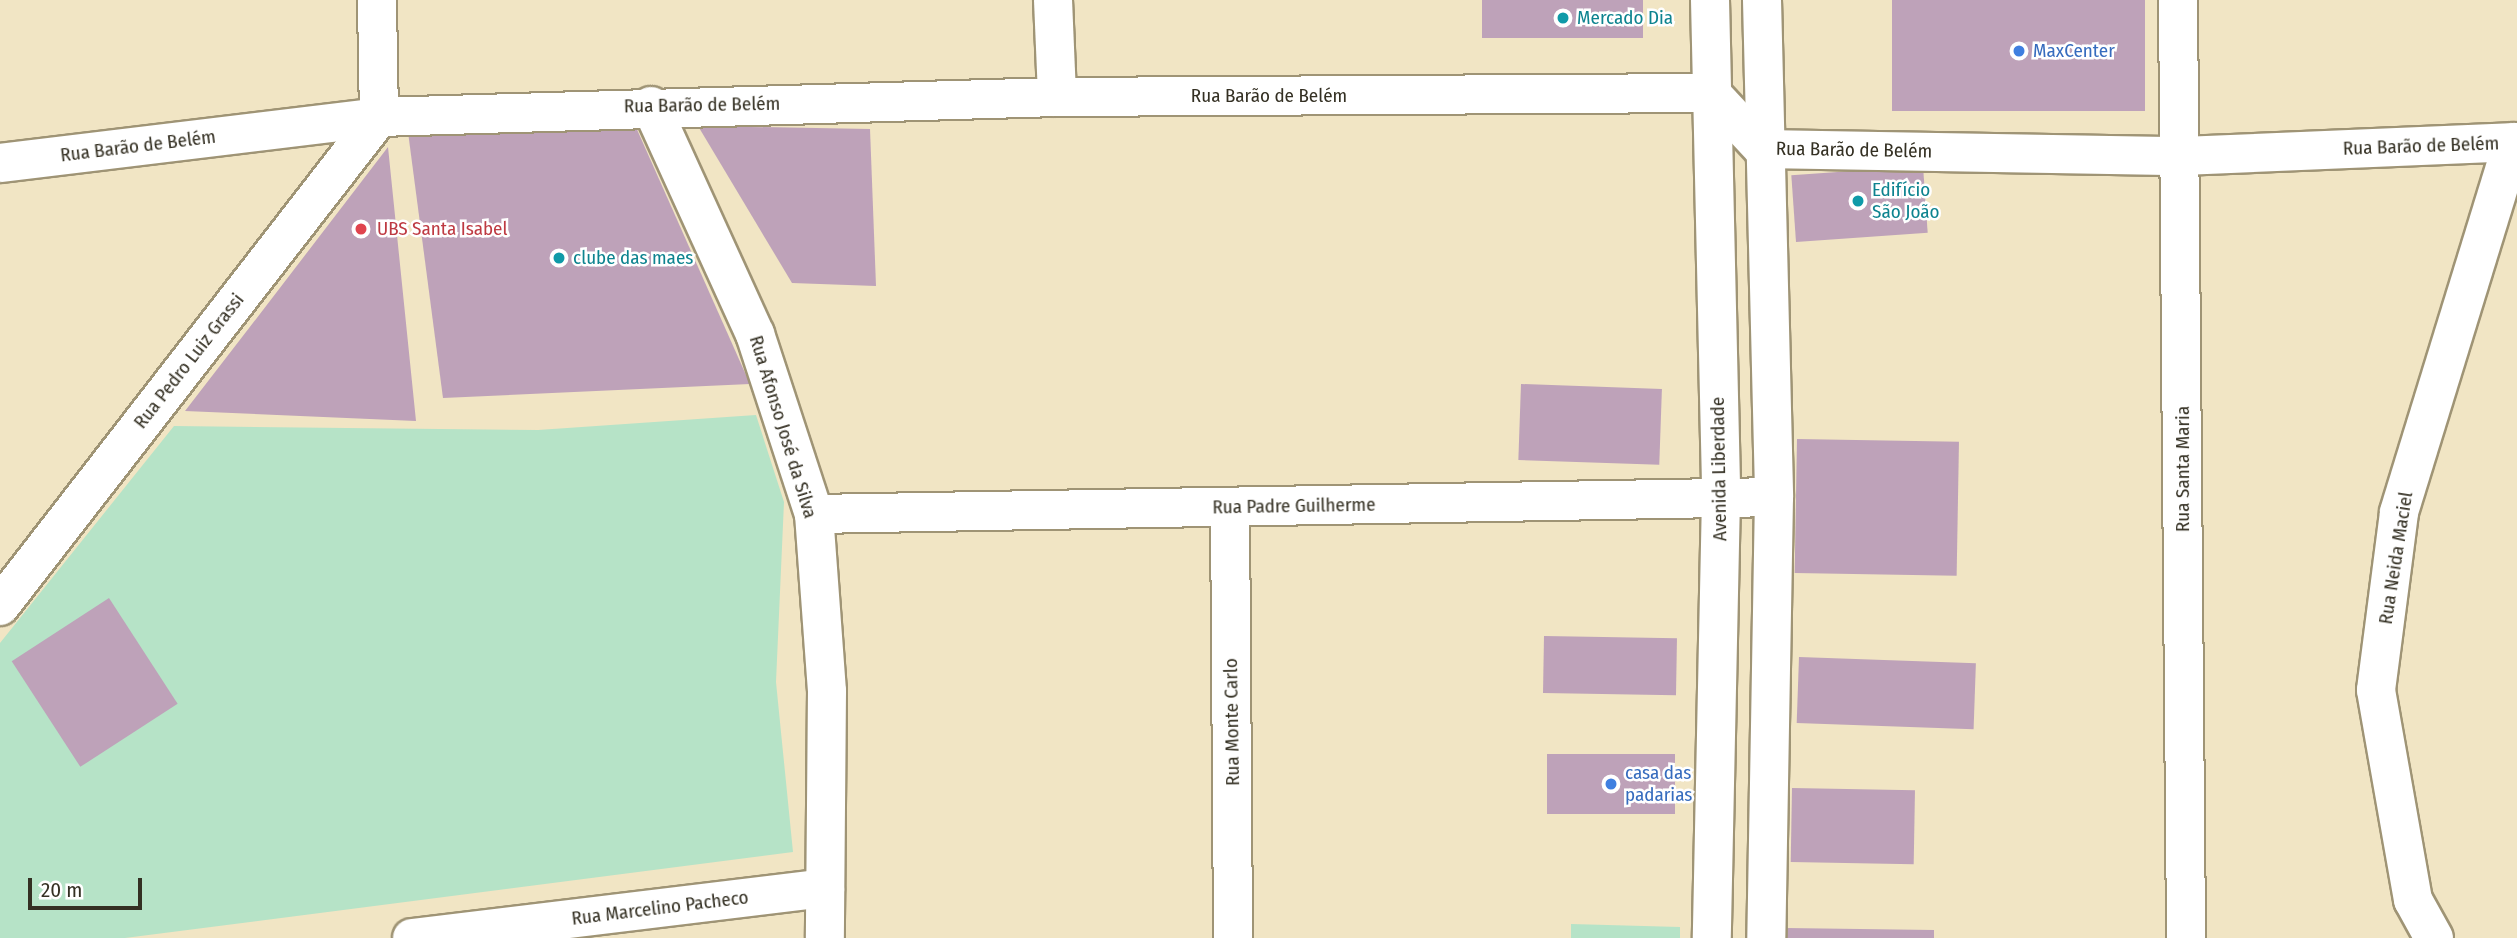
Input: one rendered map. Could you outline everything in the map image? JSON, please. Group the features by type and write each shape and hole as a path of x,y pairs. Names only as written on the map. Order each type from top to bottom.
{"street":[{"path":"377,0 379,117"},
{"path":"1053,0 1058,97"},
{"name":"Avenida Liberdade","path":"1710,0 1721,497 1712,938"},
{"path":"1762,0 1763,149 1774,497 1766,938"},
{"name":"Rua Santa Maria","path":"2178,0 2182,156 2186,938"},
{"name":"Rua Barão de Belém","path":"0,163 379,117 651,106 1058,97 1711,93 1763,149 2182,156 2515,142"},
{"name":"Rua Afonso José da Silva","path":"651,106 755,334 814,514 827,691 825,938"},
{"name":"Rua Pedro Luiz Grassi","path":"0,606 15,569 379,117"},
{"name":"Rua Neida Maciel","path":"2434,938 2413,900 2376,690 2399,512 2515,142"},
{"name":"Rua Padre Guilherme","path":"814,514 1774,497"},
{"name":"Rua Monte Carlo","path":"1230,507 1234,938"},
{"name":"Rua Marcelino Pacheco","path":"412,938 825,888"}],"green space":[{"path":"756,415 784,502 776,682 793,852 125,938 0,938 0,643 174,426 538,430"},
{"path":"1571,924 1680,927 1680,938 1571,938"}],"building":[{"name":"Mercado Dia","path":"1482,0 1643,0 1643,38 1482,38"},
{"name":"MaxCenter","path":"1892,0 2145,0 2145,111 1892,111"},
{"name":"clube das maes","path":"635,125 750,384 443,398 408,132"},
{"path":"698,126 870,129 876,286 792,283"},
{"name":"UBS Santa Isabel","path":"388,147 416,421 185,411 263,310"},
{"name":"Edifício São João","path":"1923,166 1928,233 1796,242 1791,175"},
{"path":"1521,384 1662,389 1659,465 1518,460"},
{"path":"1797,439 1959,442 1957,576 1795,573"},
{"path":"109,598 178,704 80,767 12,661"},
{"path":"1544,636 1677,638 1676,695 1543,693"},
{"path":"1799,657 1976,663 1974,729 1797,723"},
{"name":"casa das padarias","path":"1547,754 1675,754 1675,814 1547,814"},
{"path":"1792,788 1915,790 1914,864 1791,862"},
{"path":"1786,928 1934,930 1934,938 1787,938"}],"place":[{"name":"Mercado Dia","path":"1563,18"},
{"name":"MaxCenter","path":"2019,51"},
{"name":"Edifício São João","path":"1858,201"},
{"name":"UBS Santa Isabel","path":"361,229"},
{"name":"clube das maes","path":"559,258"},
{"name":"casa das padarias","path":"1611,784"}]}
